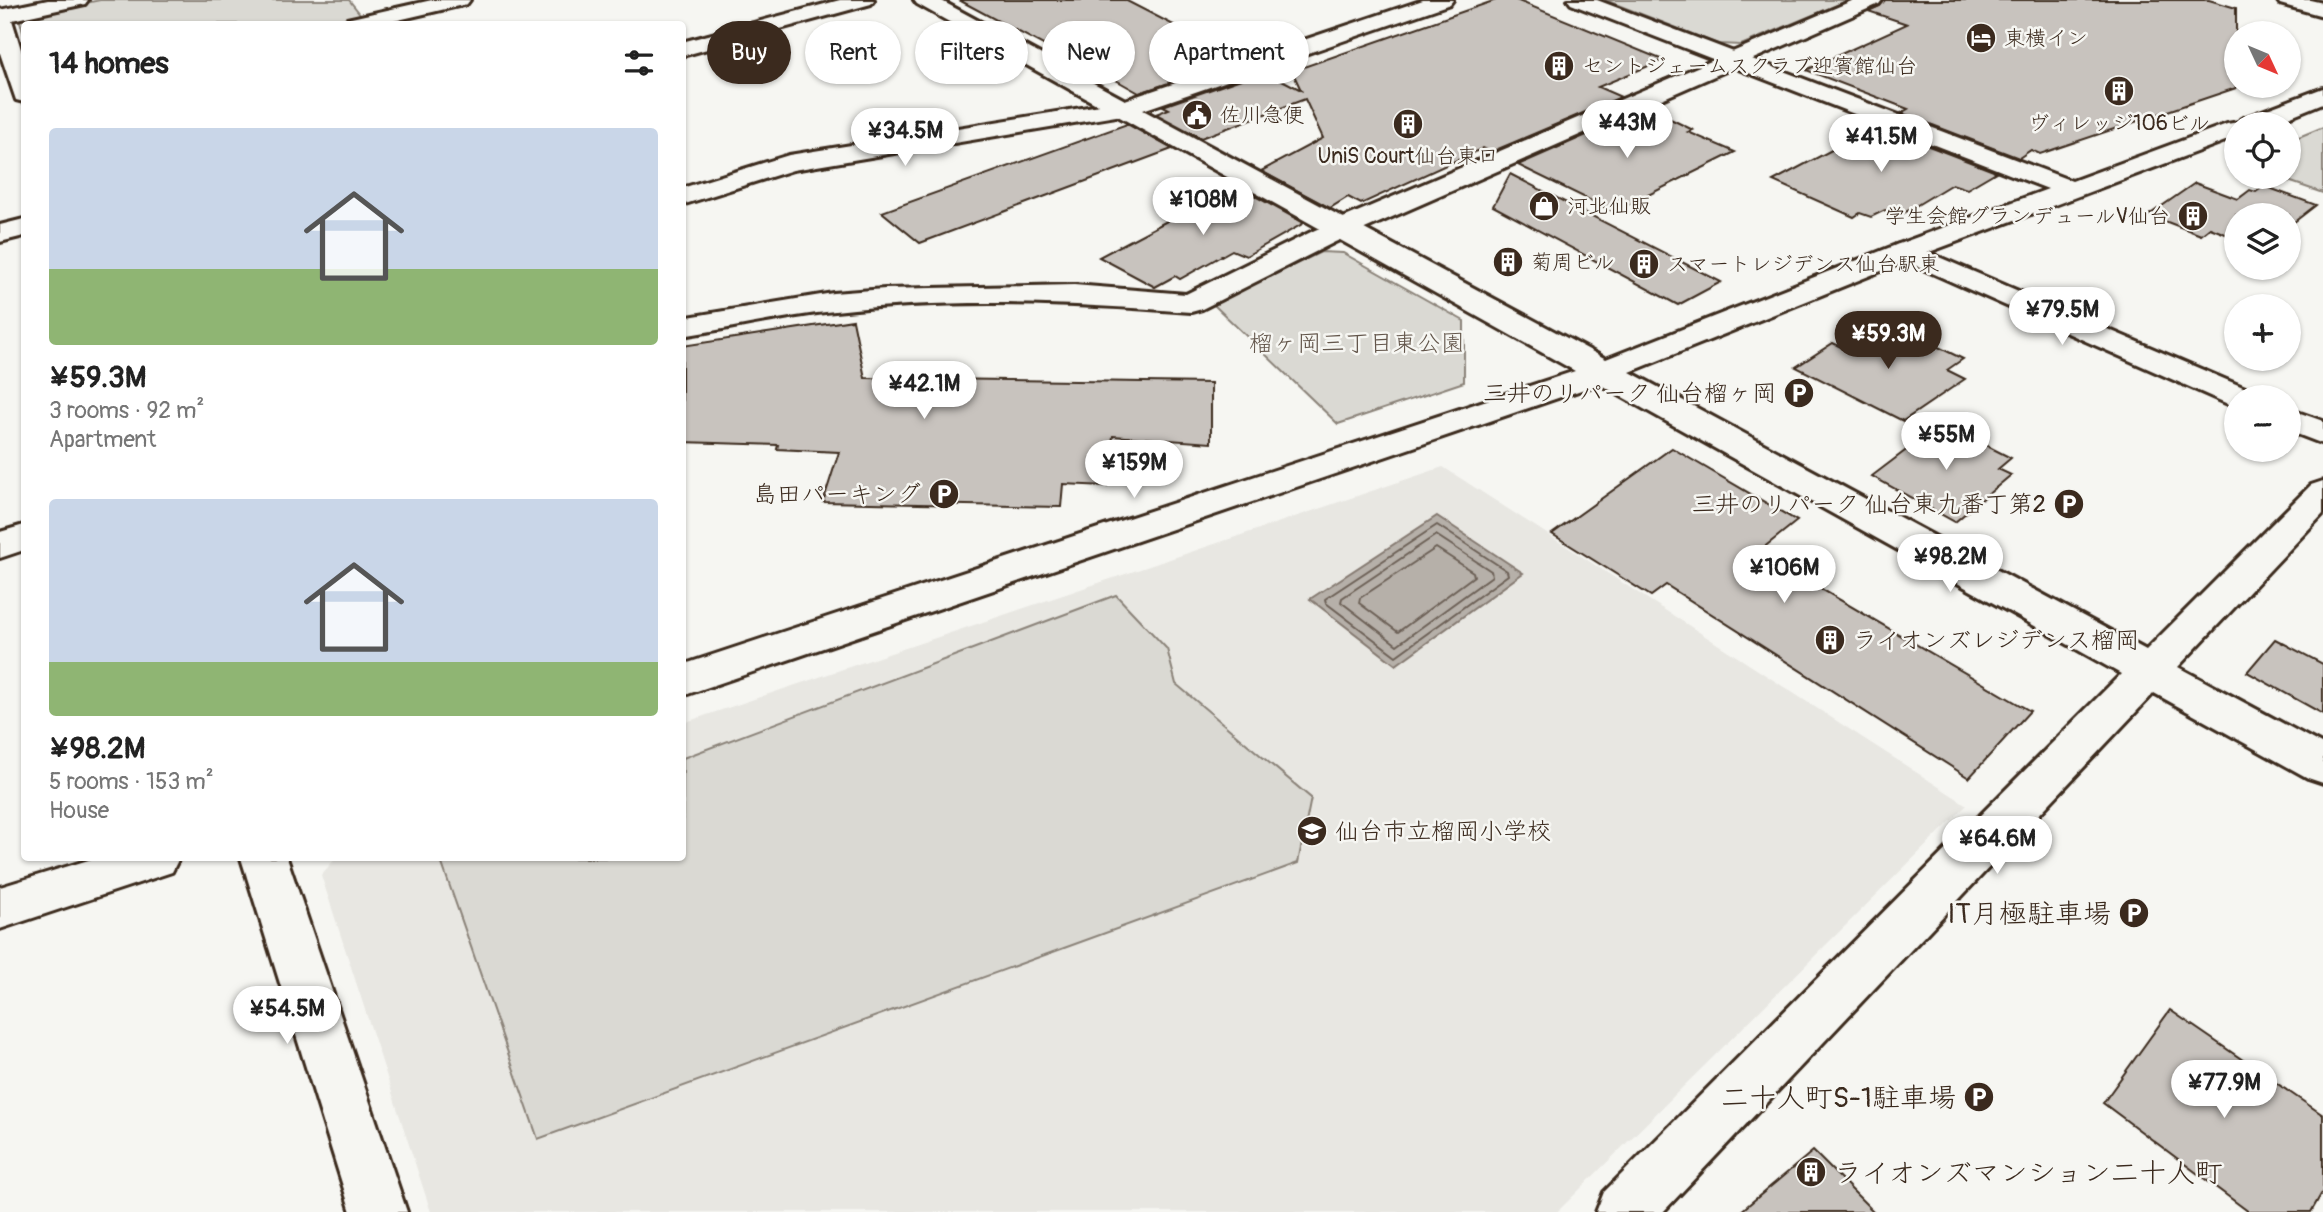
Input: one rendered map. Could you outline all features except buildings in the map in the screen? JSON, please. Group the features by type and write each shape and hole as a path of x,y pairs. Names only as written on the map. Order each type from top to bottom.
{"street":[{"path":"21,85 1,16 78,0"},
{"path":"366,0 380,18"},
{"path":"368,21 460,0"},
{"path":"686,28 793,0"},
{"path":"686,49 864,0"},
{"path":"924,0 2323,766"},
{"path":"686,196 789,163 1119,109 1159,98 1443,0"},
{"path":"1577,0 2073,191"},
{"path":"686,326 834,302 885,298 1074,294 1191,303 1343,229 1872,0"},
{"path":"2287,0 2323,10"},
{"path":"2283,112 2321,98"},
{"path":"686,680 1605,371 1906,251 2224,134"},
{"path":"0,209 21,203"},
{"path":"0,234 21,228"},
{"path":"1906,251 2224,390"},
{"path":"2301,424 2323,434"},
{"path":"1624,1212 2323,494"},
{"path":"0,545 21,538"},
{"path":"0,908 147,861"},
{"path":"265,861 379,1212"}],"shaded area":[{"name":"仙台市立榴岡小学校","path":"1443,467 1967,805 1557,1212 431,1212 321,875 333,861 686,861 686,722"}],"green space":[{"path":"100,0 349,0 361,15 346,21 21,21 21,25 20,21 32,14"},
{"path":"1605,0 1844,2 1741,45 1718,44"},
{"path":"2323,127 2323,193 2301,185 2301,136"},
{"name":"榴ヶ岡三丁目東公園","path":"1321,252 1343,253 1464,321 1464,382 1338,424 1213,304"},
{"path":"1116,595 1167,649 1176,684 1311,798 1298,863 538,1139 441,861 686,861 686,757"}],"water":[{"path":"1437,516 1523,573 1396,665 1310,599"}],"place":[{"name":"東横イン","path":"1981,38"},
{"name":"セントジェームスクラブ迎賓館仙台","path":"1559,66"},
{"name":"ヴィレッジ106ビル","path":"2119,91"},
{"name":"佐川急便","path":"1197,115"},
{"name":"UniS Court仙台東口","path":"1408,124"},
{"name":"河北仙販","path":"1544,206"},
{"name":"学生会館グランデュールV仙台","path":"2193,216"},
{"name":"菊周ビル","path":"1508,262"},
{"name":"スマートレジデンス仙台駅東","path":"1644,264"},
{"name":"三井のリパーク 仙台榴ヶ岡","path":"1799,393"},
{"name":"島田パーキング","path":"944,494"},
{"name":"三井のリパーク 仙台東九番丁第2","path":"2069,504"},
{"name":"ライオンズレジデンス榴岡","path":"1830,640"},
{"name":"仙台市立榴岡小学校","path":"1312,831"},
{"name":"IT月極駐車場","path":"2134,913"},
{"name":"二十人町S-1駐車場","path":"1979,1097"},
{"name":"ライオンズマンション二十人町","path":"1811,1172"}]}
